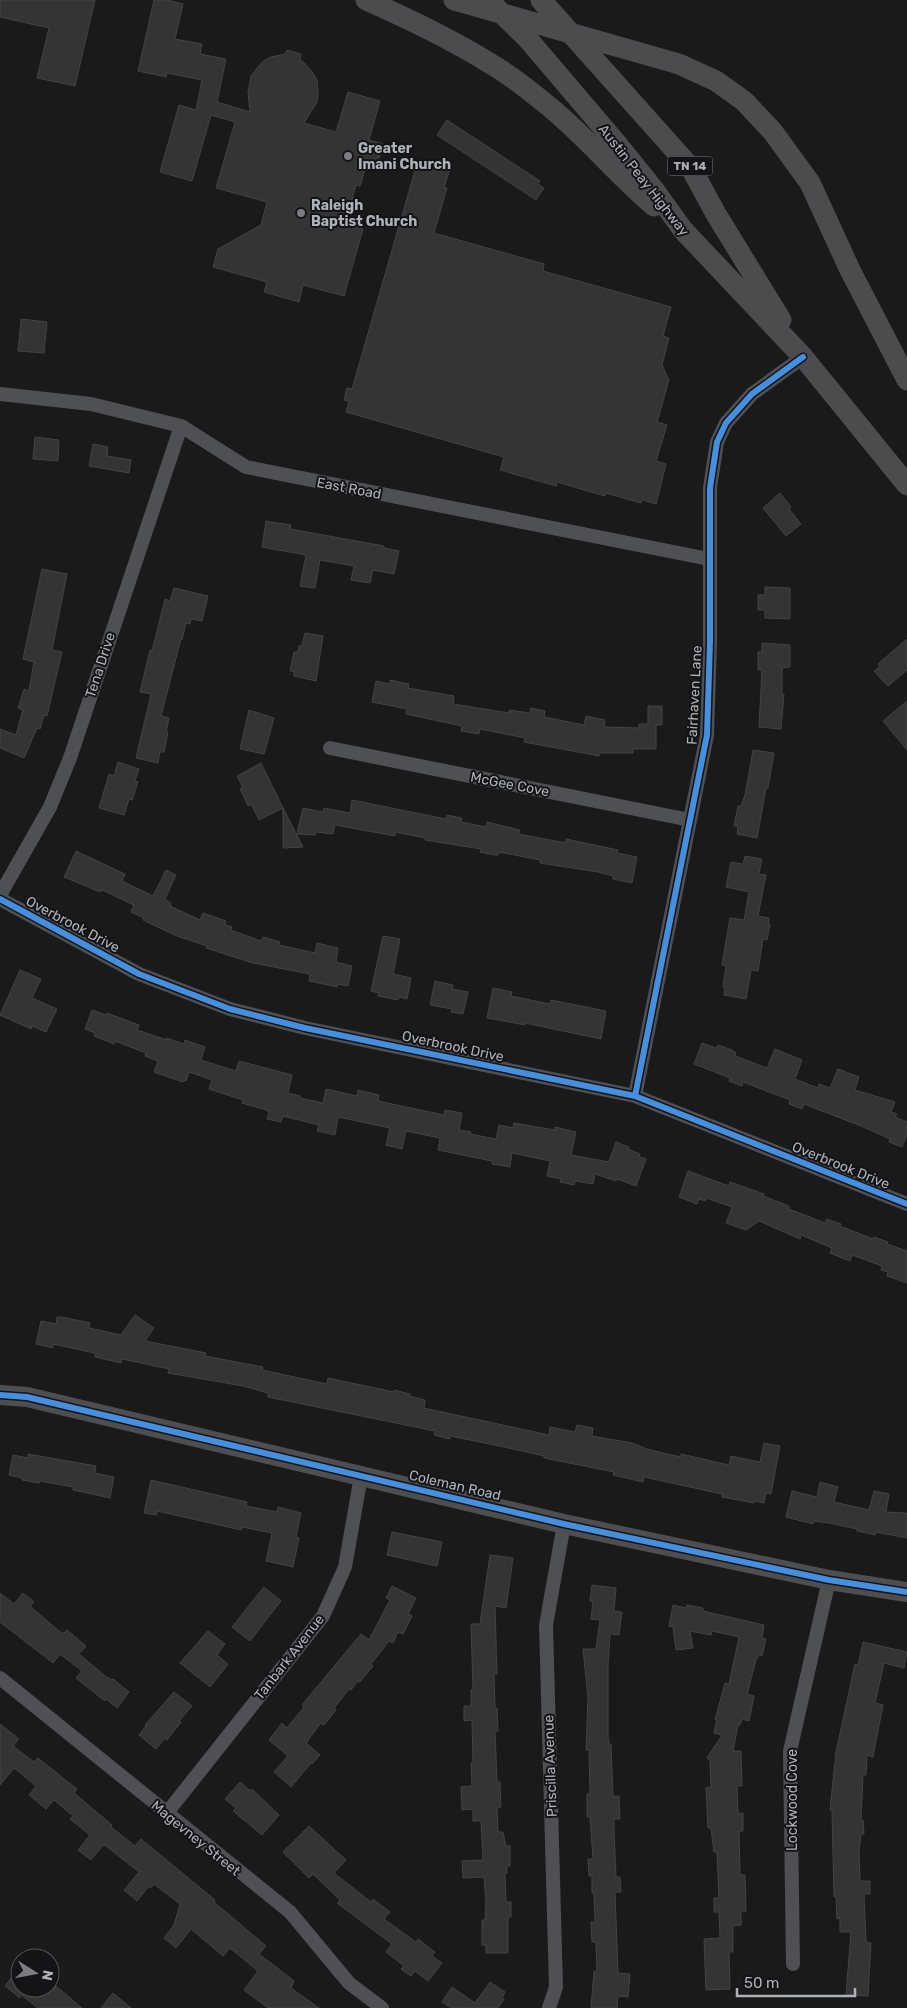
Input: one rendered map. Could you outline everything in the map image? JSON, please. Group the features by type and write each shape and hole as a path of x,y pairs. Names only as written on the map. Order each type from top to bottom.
{"main road":[{"path":"366,0 433,30 493,65 547,105 581,134 637,192 683,230"},
{"path":"454,0 679,64 716,81 744,101 773,132 810,183 850,270 907,380"},
{"name":"Austin Peay Highway","path":"488,0 527,38 618,145 683,230 803,357 907,485"},
{"name":"Austin Peay Highway","path":"541,0 691,168 716,214 803,357"},
{"name":"Coleman Road","path":"0,1395 27,1398 564,1524 829,1580 907,1592"}],"street":[{"name":"Fairhaven Lane","path":"635,1096 707,735 710,642 710,488 716,442 726,423 752,394 803,357"},
{"name":"East Road","path":"0,394 91,404 181,426 246,467 709,559"},
{"name":"Tena Drive","path":"0,895 50,807 70,758 181,426"},
{"name":"McGee Cove","path":"330,748 690,820"},
{"name":"Overbrook Drive","path":"0,899 139,974 230,1009 305,1028 635,1096 907,1204"},
{"name":"Tanbark Avenue","path":"166,1814 322,1616 345,1567 361,1476"},
{"name":"Priscilla Avenue","path":"549,2008 556,1987 546,1625 564,1524"},
{"name":"Lockwood Cove","path":"793,1964 790,1751 829,1580"},
{"name":"Magevney Street","path":"0,1678 166,1814 290,1912 349,1983 382,2008"}],"building":[{"path":"0,0 95,0 75,86 37,78 49,28 0,17"},
{"path":"154,0 167,0 183,4 175,39 202,44 200,54 226,59 217,102 250,112 248,92 251,76 262,62 271,57 285,54 287,50 301,54 300,59 311,70 317,80 317,102 304,123 336,132 348,92 380,101 369,140 383,144 376,169 366,166 360,186 356,185 345,225 363,229 344,296 303,285 299,302 264,292 267,282 213,267 218,249 261,225 267,202 216,188 235,122 211,115 192,181 160,172 179,105 196,110 202,80 167,73 166,77 138,71"},
{"path":"447,120 540,181 538,184 544,188 536,200 437,135"},
{"path":"418,160 450,169 444,187 447,188 434,233 544,264 543,271 671,307 663,336 669,338 662,365 669,380 657,422 667,425 656,461 666,464 656,504 642,500 641,503 606,493 605,496 557,482 556,486 500,470 504,457 346,412 349,401 344,400 347,388 352,389"},
{"path":"21,319 47,322 44,353 18,351"},
{"path":"35,437 59,440 58,461 33,459"},
{"path":"93,444 108,447 107,456 131,460 129,473 89,466"},
{"path":"780,493 791,507 789,509 801,524 786,536 763,508"},
{"path":"266,521 291,525 290,529 384,546 384,548 399,551 394,574 373,570 370,583 351,580 354,566 320,560 315,588 300,586 306,555 262,547"},
{"path":"42,569 67,574 52,650 62,652 47,716 44,715 40,729 37,728 24,758 0,748 0,729 16,735 23,710 18,708 24,689 29,691 34,662 23,659"},
{"path":"765,587 790,588 790,619 765,618 765,610 758,610 758,595 765,595"},
{"path":"174,588 208,596 202,621 191,619 190,624 186,623 181,639 161,716 169,718 164,752 160,752 158,763 136,758 151,694 140,692 165,599 170,601"},
{"path":"305,633 323,636 316,681 294,676 294,671 290,671 294,652 298,652 299,646 302,646"},
{"path":"907,639 907,670 888,686 874,671 880,666 878,664"},
{"path":"762,643 790,645 790,667 782,668 782,694 784,694 781,729 759,727 762,670 758,670 758,652 762,652"},
{"path":"390,680 409,684 408,688 454,696 453,704 509,713 509,710 530,713 531,708 545,711 544,717 584,725 586,716 605,720 604,727 639,728 639,724 648,724 648,706 662,706 662,725 656,725 656,749 633,749 633,753 599,753 599,756 524,742 525,738 480,729 479,734 461,731 462,726 406,714 407,709 372,702 376,681 390,684"},
{"path":"907,701 907,750 883,721"},
{"path":"249,710 274,718 264,754 240,749"},
{"path":"753,750 774,753 757,838 737,834 738,826 734,826 738,806 741,806 745,795"},
{"path":"118,762 139,769 135,781 138,782 132,800 129,799 124,815 99,808 109,774 114,776"},
{"path":"261,763 283,808 259,820 251,804 248,806 240,789 243,788 237,776"},
{"path":"352,800 446,819 447,815 462,818 461,822 486,827 487,822 520,830 519,834 566,843 566,839 618,850 617,853 637,857 632,883 613,879 613,876 598,872 540,863 540,860 499,852 498,855 494,855 480,852 481,849 425,840 425,838 395,832 395,836 335,825 333,834 316,832 315,835 297,834 303,808 323,812 324,808 350,813"},
{"path":"283,808 303,847 283,848"},
{"path":"76,851 125,874 122,881 153,896 166,870 176,875 165,899 171,903 170,906 200,920 203,913 226,921 225,925 232,927 231,930 261,941 263,937 280,942 279,945 315,953 317,943 338,948 336,962 352,966 348,986 337,984 337,987 309,981 310,974 253,963 206,948 207,946 177,936 143,920 144,918 131,912 134,905 102,890 100,892 64,877"},
{"path":"745,856 762,859 759,874 766,875 758,916 769,918 768,924 770,924 767,940 763,939 758,971 751,970 746,999 724,995 725,987 723,987 726,966 722,965 730,918 744,920 749,892 726,887 731,862 743,864"},
{"path":"383,936 400,939 393,974 411,978 407,999 399,997 398,1000 378,996 379,993 371,991"},
{"path":"20,970 41,979 32,998 57,1009 46,1032 32,1026 31,1029 0,1015"},
{"path":"435,981 453,985 452,989 468,992 463,1014 451,1012 452,1009 430,1005"},
{"path":"493,988 512,992 511,996 550,1004 551,1000 606,1011 601,1039 525,1023 525,1025 487,1018"},
{"path":"92,1010 106,1015 107,1013 139,1025 137,1030 167,1040 167,1038 184,1044 185,1040 205,1047 201,1060 236,1071 239,1061 292,1075 288,1093 300,1096 300,1098 323,1103 326,1089 357,1096 358,1090 379,1095 378,1101 444,1115 445,1110 462,1113 459,1130 471,1132 470,1134 496,1139 499,1125 513,1128 514,1123 555,1130 555,1127 576,1132 571,1155 609,1162 616,1142 629,1147 628,1149 640,1154 639,1157 646,1159 636,1186 595,1174 593,1184 575,1181 574,1185 560,1182 561,1179 547,1176 550,1161 512,1153 510,1167 492,1164 492,1161 438,1150 440,1138 406,1131 402,1149 386,1145 390,1128 338,1117 335,1135 317,1131 319,1125 283,1116 281,1122 267,1119 269,1112 266,1110 242,1103 243,1100 209,1089 212,1080 189,1072 186,1081 184,1080 183,1082 154,1072 158,1061 145,1056 146,1053 115,1041 114,1044 94,1036 95,1033 85,1029"},
{"path":"702,1043 716,1048 718,1045 732,1050 736,1053 735,1056 767,1068 775,1049 802,1060 795,1079 818,1088 819,1084 830,1088 838,1069 859,1077 855,1090 895,1102 891,1112 897,1114 895,1117 907,1122 907,1135 902,1147 889,1142 890,1139 861,1126 804,1104 802,1109 789,1104 790,1100 743,1082 742,1086 729,1081 730,1078 694,1064"},
{"path":"688,1171 729,1186 730,1182 764,1194 763,1196 789,1206 789,1209 825,1223 827,1219 841,1224 840,1226 873,1239 874,1237 888,1242 887,1244 907,1251 907,1283 887,1276 888,1272 881,1270 882,1266 852,1255 850,1261 830,1253 832,1248 801,1235 800,1239 759,1221 746,1230 726,1223 732,1207 706,1198 705,1201 699,1199 697,1204 679,1197"},
{"path":"135,1315 154,1328 145,1341 206,1353 205,1356 263,1367 262,1370 327,1384 328,1378 394,1392 394,1390 425,1400 424,1408 549,1435 550,1427 575,1432 577,1425 593,1428 592,1436 632,1443 650,1450 681,1457 681,1454 729,1465 731,1456 760,1462 764,1443 780,1446 771,1494 766,1493 764,1503 755,1501 754,1503 722,1497 722,1494 644,1477 643,1482 613,1475 614,1472 544,1458 544,1456 504,1447 450,1436 450,1439 434,1435 435,1431 268,1397 268,1393 243,1386 168,1373 169,1369 122,1359 121,1363 95,1357 95,1353 53,1344 53,1348 36,1344 41,1321 56,1324 57,1317 62,1317 90,1323 89,1328 121,1335"},
{"path":"28,1454 96,1466 95,1473 114,1477 110,1498 73,1490 73,1487 22,1480 22,1478 9,1475 13,1455 28,1458"},
{"path":"151,1480 247,1502 246,1506 277,1512 278,1507 301,1513 296,1537 299,1538 293,1567 266,1561 272,1533 242,1527 241,1530 157,1511 157,1515 144,1513"},
{"path":"820,1482 838,1487 834,1502 869,1510 874,1491 889,1494 886,1512 907,1513 907,1538 876,1532 875,1535 829,1523 814,1521 813,1524 786,1517 792,1491 817,1497"},
{"path":"392,1532 442,1542 437,1566 387,1555"},
{"path":"490,1555 513,1558 506,1608 495,1606 497,1674 494,1674 498,1731 495,1731 497,1782 500,1782 501,1807 497,1808 498,1832 503,1832 506,1846 510,1846 510,1866 507,1866 507,1873 505,1873 506,1902 511,1902 511,1917 508,1917 508,1953 486,1953 486,1945 482,1945 482,1920 485,1920 486,1903 484,1877 463,1878 462,1861 483,1860 481,1821 473,1821 473,1809 462,1810 461,1787 472,1786 472,1720 464,1721 464,1706 471,1706 471,1690 473,1689 471,1624 480,1624"},
{"path":"592,1585 616,1588 614,1611 622,1612 619,1635 610,1634 608,1666 608,1737 609,1744 611,1744 613,1797 619,1796 620,1819 614,1819 616,1877 620,1877 621,1892 615,1892 618,1973 630,1974 628,1997 618,1996 617,2008 591,2008 594,1971 597,1971 596,1942 592,1942 591,1922 595,1922 594,1893 592,1893 592,1876 589,1876 588,1859 593,1859 590,1817 587,1817 587,1794 590,1794 589,1750 586,1750 588,1697 583,1649 596,1649 600,1620 591,1619 593,1602 590,1601"},
{"path":"392,1586 416,1598 408,1614 412,1616 403,1634 398,1632 393,1643 389,1641 360,1682 358,1681 351,1690 349,1689 334,1708 336,1710 324,1725 321,1723 306,1743 320,1755 291,1787 274,1772 288,1756 269,1740 282,1723 287,1728 304,1707 302,1705 361,1634 369,1640 390,1600 386,1598"},
{"path":"264,1587 281,1601 250,1641 232,1627"},
{"path":"0,1593 14,1604 23,1593 34,1602 30,1606 60,1632 64,1633 67,1630 86,1646 79,1654 105,1676 113,1679 129,1692 117,1708 76,1678 82,1671 60,1654 53,1663 0,1622"},
{"path":"673,1605 686,1608 687,1605 703,1608 703,1611 764,1625 762,1638 766,1639 762,1656 759,1655 756,1660 747,1694 754,1696 749,1721 742,1719 740,1725 738,1725 733,1751 741,1751 742,1786 737,1786 738,1814 743,1813 743,1831 739,1831 740,1875 745,1875 746,1911 741,1911 741,1925 733,1926 733,1952 729,1952 730,1989 706,1990 704,1939 720,1938 719,1912 714,1912 714,1898 719,1898 717,1852 714,1852 711,1828 708,1828 706,1788 711,1787 710,1760 707,1758 722,1735 714,1733 717,1720 715,1720 725,1683 729,1684 739,1637 712,1631 711,1635 690,1631 693,1648 676,1650 673,1627 669,1626"},
{"path":"208,1631 225,1644 217,1655 228,1664 210,1687 180,1663"},
{"path":"863,1642 907,1652 904,1668 884,1663 875,1703 883,1705 873,1757 867,1755 866,1775 863,1775 861,1820 863,1820 864,1834 861,1834 859,1851 860,1881 870,1881 870,1894 864,1894 866,1942 871,1943 868,1996 846,1995 851,1932 840,1932 840,1918 837,1919 836,1896 834,1897 832,1811 830,1810 836,1752 855,1664 858,1665"},
{"path":"174,1692 192,1706 179,1721 181,1722 167,1740 165,1738 156,1749 139,1735 145,1725"},
{"path":"0,1724 19,1739 13,1746 34,1762 38,1758 77,1789 74,1793 112,1825 111,1827 135,1846 141,1839 215,1900 214,1902 266,1946 259,1954 294,1981 291,1988 319,2008 268,2008 244,1990 258,1971 230,1948 223,1956 191,1929 176,1948 164,1938 174,1925 180,1904 154,1884 151,1888 149,1886 137,1901 124,1890 139,1872 106,1846 103,1845 91,1860 78,1850 90,1835 70,1819 73,1816 54,1800 46,1809 29,1795 36,1786 14,1768 0,1785"},
{"path":"240,1782 250,1791 252,1789 279,1815 262,1835 233,1811 236,1808 225,1799"},
{"path":"309,1826 346,1860 334,1873 371,1902 373,1899 390,1912 384,1919 416,1942 418,1939 435,1952 432,1956 442,1963 428,1981 415,1971 411,1976 401,1969 404,1966 386,1952 392,1944 337,1903 340,1900 313,1874 309,1878 283,1852"},
{"path":"10,1979 10,1990 5,1986"},
{"path":"490,1982 505,1992 502,1998 504,1999 498,2008 451,2008 442,2002 452,1987 475,2003"},
{"path":"60,1989 82,2008 38,2008 25,1998 60,1998"},
{"path":"113,1993 131,2008 101,2008"}],"cycle path":[{"path":"635,1096 707,735 710,642 710,488 717,442 726,423 752,394 803,357"},
{"path":"0,899 139,974 230,1009 305,1028 635,1096 907,1204"},
{"path":"0,1395 27,1397 564,1524 829,1580 907,1592"}],"place":[{"name":"Greater Imani Church","path":"348,156"},
{"name":"Raleigh Baptist Church","path":"301,213"}]}
